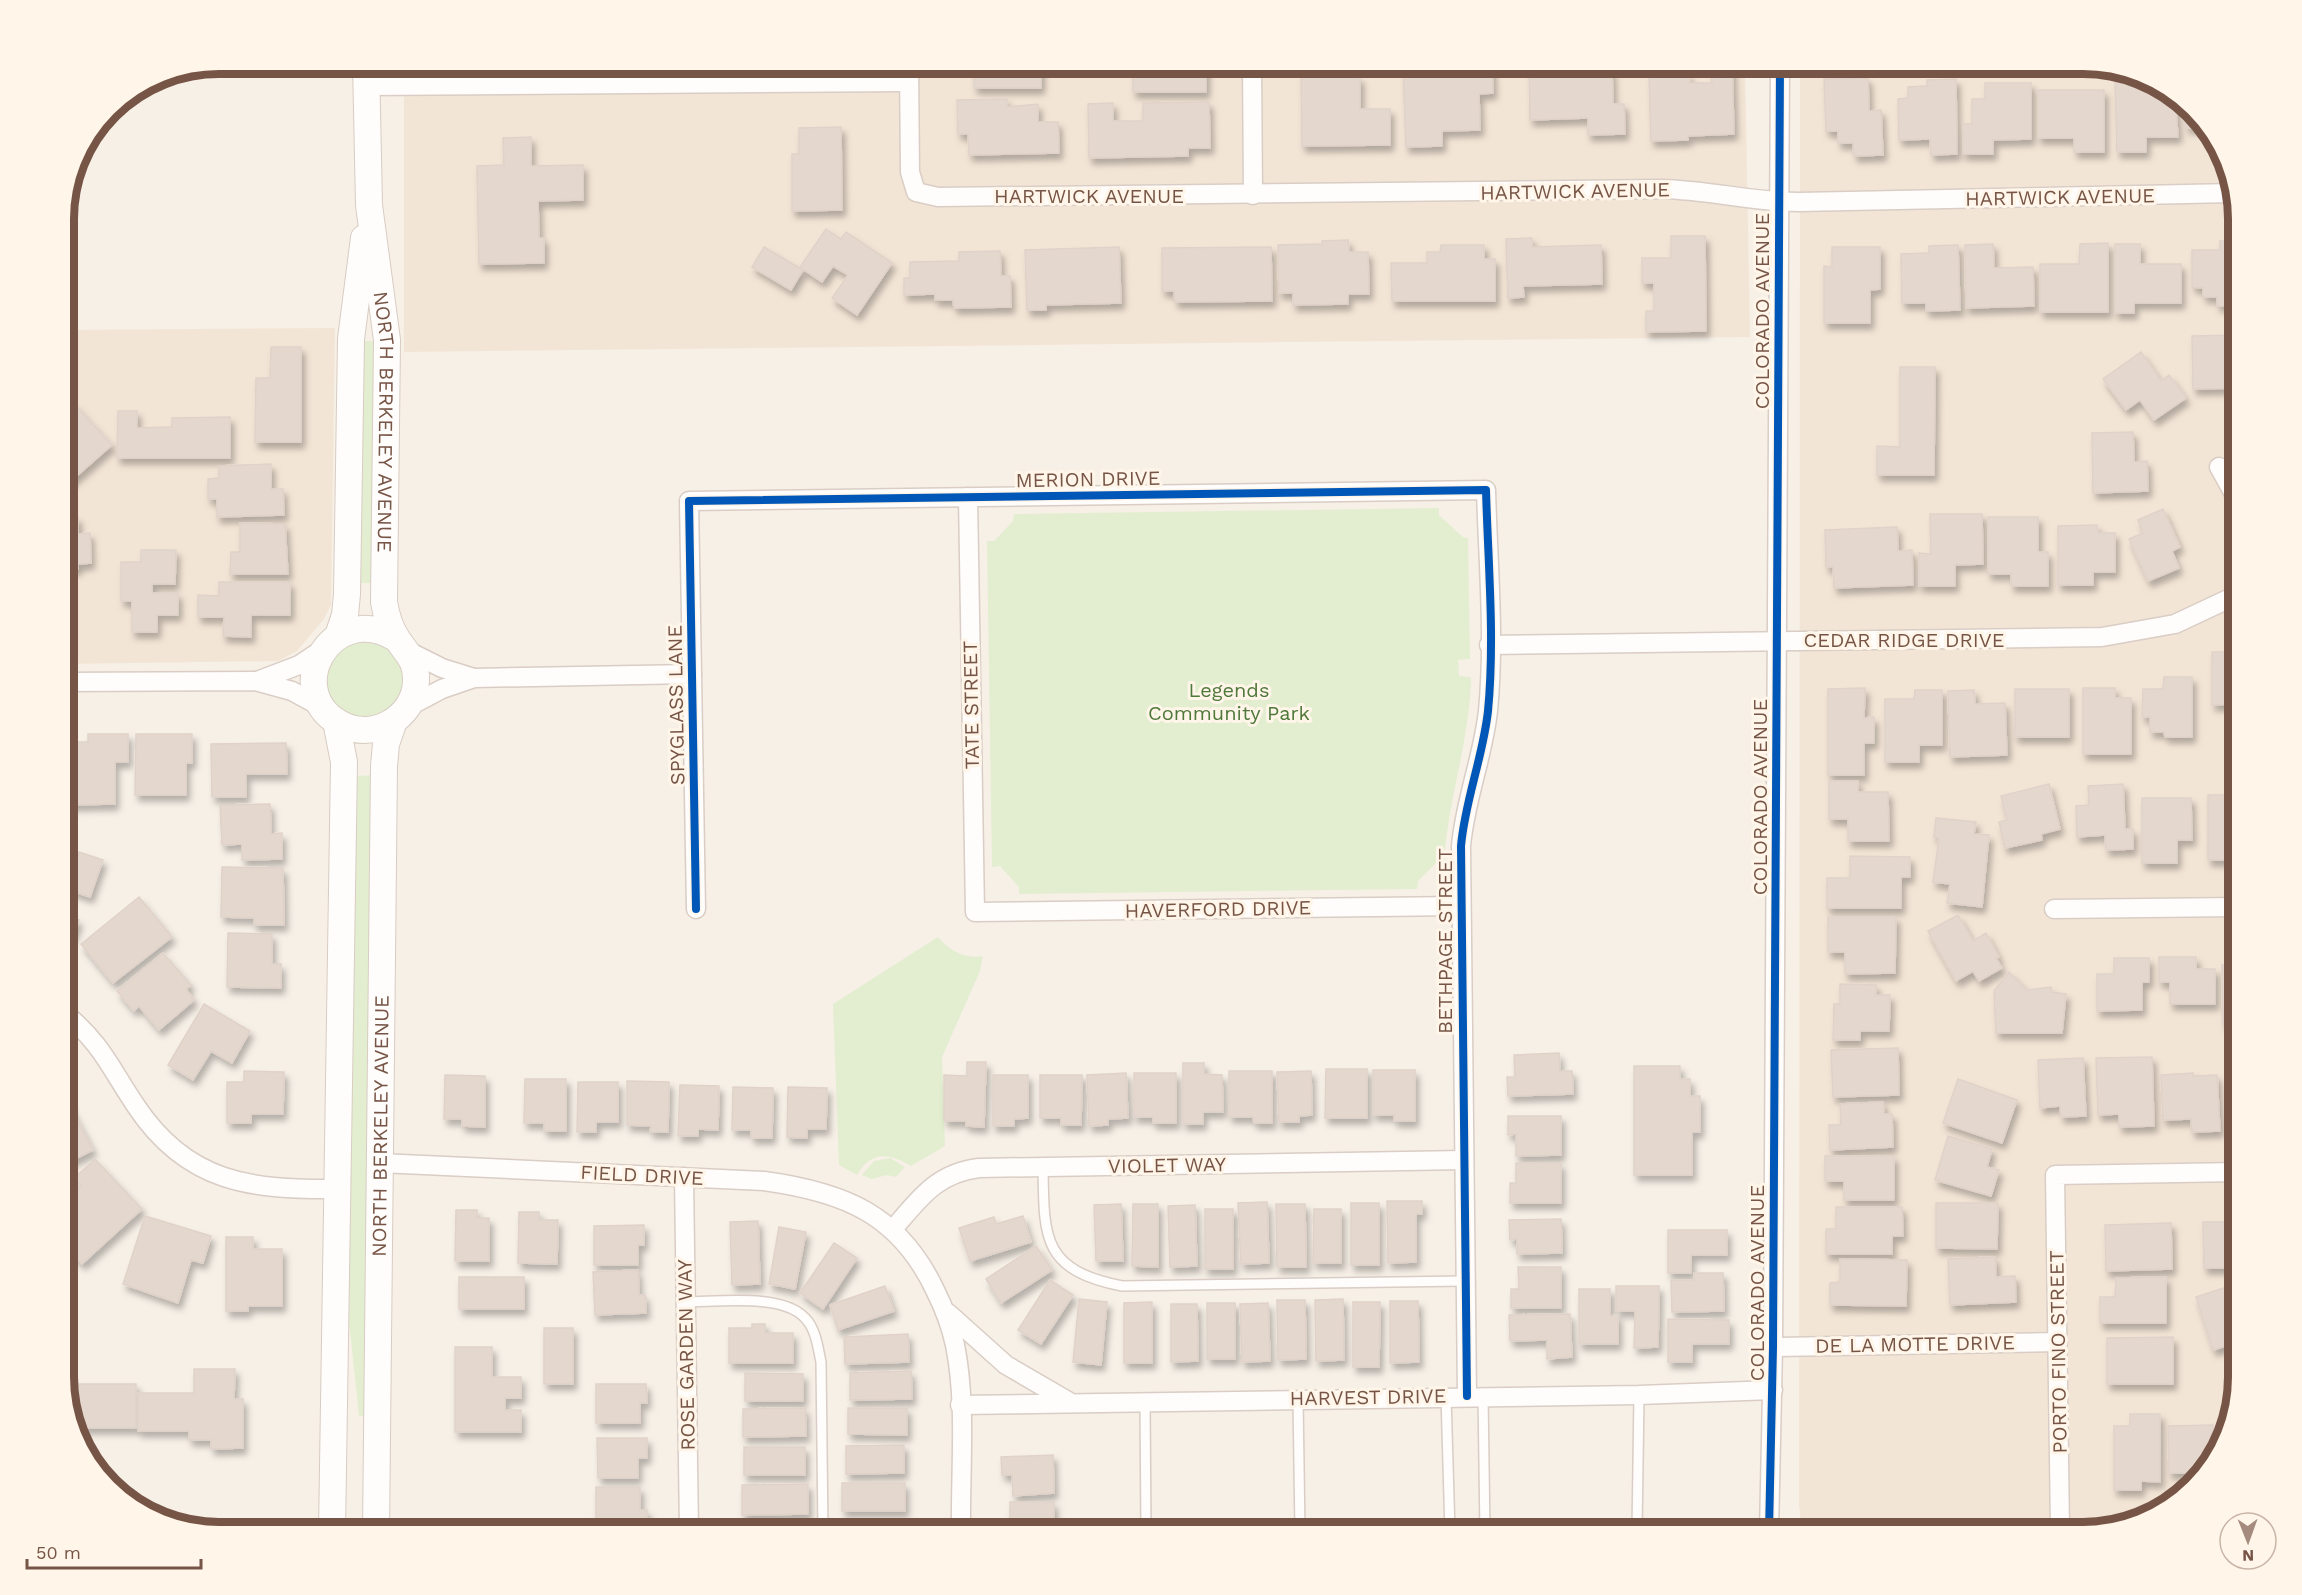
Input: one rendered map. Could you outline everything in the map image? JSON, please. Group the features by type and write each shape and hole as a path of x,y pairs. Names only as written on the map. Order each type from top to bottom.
{"street":[{"path":"366,74 909,82 909,74"},
{"name":"NORTH BERKELEY AVENUE","path":"366,74 369,205 387,340 384,602 389,624 402,645"},
{"path":"1252,74 1253,195"},
{"name":"COLORADO AVENUE","path":"1769,1522 1773,1390 1780,74"},
{"name":"HARTWICK AVENUE","path":"909,82 910,172 916,192 938,197 1662,189 1700,191 1756,201 1779,202 2226,192"},
{"name":"NORTH BERKELEY AVENUE","path":"331,642 345,615 347,594 351,339 369,205"},
{"path":"2219,467 2228,483"},
{"name":"MERION DRIVE","path":"689,501 1486,490"},
{"name":"BETHPAGE STREET","path":"1475,1396 1465,1281 1460,906 1461,838 1485,730 1490,645 1486,490"},
{"name":"TATE STREET","path":"968,497 975,912"},
{"name":"SPYGLASS LANE","path":"689,501 696,909"},
{"name":"CEDAR RIDGE DRIVE","path":"1490,645 2102,637 2175,624 2228,599"},
{"path":"255,681 299,665 352,630 368,628 383,631 442,668 474,678"},
{"path":"329,715 316,694 314,678 316,663 331,642"},
{"path":"401,714 417,679 402,645"},
{"path":"74,682 255,681 292,691 329,715 359,730 371,730 442,689 474,678 692,674"},
{"name":"NORTH BERKELEY AVENUE","path":"376,1522 384,766 386,744 401,714"},
{"name":"NORTH BERKELEY AVENUE","path":"329,715 341,734 344,762 332,1522"},
{"name":"HAVERFORD DRIVE","path":"975,912 1460,906"},
{"path":"2054,909 2228,907"},
{"path":"74,1022 106,1055 136,1107 155,1132 177,1154 220,1176 261,1186 338,1189"},
{"name":"VIOLET WAY","path":"894,1228 928,1190 942,1178 958,1170 1464,1160"},
{"name":"FIELD DRIVE","path":"380,1163 684,1177 800,1186 834,1196 865,1210 894,1228 909,1245 930,1279 945,1310"},
{"name":"PORTO FINO STREET","path":"2060,1522 2055,1175 2228,1173"},
{"name":"ROSE GARDEN WAY","path":"684,1177 689,1522"},
{"path":"945,1310 1006,1365 1072,1403"},
{"path":"945,1310 956,1346 960,1405 961,1522"},
{"name":"DE LA MOTTE DRIVE","path":"1773,1347 2058,1342"},
{"name":"HARVEST DRIVE","path":"960,1405 1446,1396 1639,1395 1773,1390"}],"lane":[{"path":"1043,1167 1044,1227 1054,1250 1070,1268 1094,1280 1122,1286 1465,1281"},
{"path":"686,1302 764,1302 786,1306 805,1318 816,1338 821,1362 823,1522"},
{"path":"1637,1522 1639,1395"},
{"path":"1446,1396 1450,1522"},
{"path":"1475,1396 1484,1522"},
{"path":"1298,1399 1300,1522"},
{"path":"1145,1401 1146,1522"}],"shaded area":[{"path":"404,74 1745,74 1750,337 404,352"},
{"path":"1800,74 2084,74 2121,78 2164,98 2193,123 2214,154 2226,190 2228,209 2228,1377 2226,1405 2214,1441 2199,1465 2186,1479 2156,1502 2121,1517 2084,1522 1801,1522 1799,1505"},
{"path":"335,328 331,605 324,619 297,651 278,661 74,664 74,330"}],"green space":[{"path":"363,341 378,341 375,583 360,583"},
{"name":"Legends Community Park","path":"1439,508 1439,515 1463,537 1468,538 1470,659 1458,660 1459,676 1471,677 1470,700 1444,862 1437,862 1418,881 1417,889 1019,894 1019,887 1000,866 992,867 987,541 994,541 1013,521 1014,514"},
{"path":"358,639 374,639 395,650 406,671 406,687 395,708 374,719 358,719 344,713 332,701 326,687 326,671 332,657 344,645"},
{"path":"373,775 364,1416 359,1416 349,1321 357,776"},
{"path":"938,937 958,953 976,957 983,956 980,971 942,1057 945,1146 911,1166 896,1158 881,1156 868,1161 857,1175 839,1165 833,1004"},
{"path":"890,1158 905,1167 896,1177 887,1175 871,1179 862,1175 874,1161"}],"building":[{"path":"974,74 1041,74 1041,88 974,88"},
{"path":"1133,74 1206,74 1206,92 1133,92"},
{"path":"1301,74 1351,74 1351,77 1360,77 1360,109 1390,109 1390,145 1302,146"},
{"path":"1403,74 1492,74 1493,93 1479,94 1480,130 1442,131 1442,146 1406,147"},
{"path":"1529,74 1612,74 1613,104 1624,104 1625,134 1588,135 1588,118 1530,120"},
{"path":"1689,74 1690,83 1712,83 1712,74 1732,74 1734,134 1688,136 1688,140 1651,141 1649,76"},
{"path":"1868,78 1869,111 1881,110 1883,155 1854,156 1853,143 1838,143 1838,131 1826,131 1824,79"},
{"path":"1956,79 1957,154 1931,155 1930,139 1899,140 1898,99 1908,98 1908,87 1927,86 1927,80"},
{"path":"2115,80 2126,80 2139,85 2176,107 2178,137 2146,137 2146,152 2117,152"},
{"path":"1985,83 2031,83 2031,139 1993,140 1993,154 1963,154 1963,124 1972,124 1972,99 1985,99"},
{"path":"2038,90 2104,90 2104,152 2074,152 2074,138 2038,138"},
{"path":"1007,99 1007,107 1038,104 1038,122 1058,122 1059,153 969,155 968,134 958,134 957,100"},
{"path":"1209,102 1210,148 1188,148 1188,156 1089,158 1088,104 1113,103 1113,121 1143,121 1143,103"},
{"path":"2185,115 2196,127 2186,128"},
{"path":"841,127 842,210 792,211 792,154 799,154 799,128"},
{"path":"531,137 531,166 583,165 583,200 538,201 539,238 544,238 544,263 479,264 477,166 504,165 503,138"},
{"path":"826,229 841,239 846,232 892,263 857,315 832,298 848,275 833,266 822,282 800,267"},
{"path":"1671,236 1705,236 1706,331 1646,332 1646,311 1654,311 1654,283 1642,283 1642,258 1671,258"},
{"path":"1532,238 1532,247 1601,245 1602,284 1523,286 1524,297 1508,298 1506,239"},
{"path":"1348,240 1349,252 1368,252 1369,294 1348,294 1348,304 1293,305 1293,293 1279,293 1278,245 1322,244 1322,241"},
{"path":"2220,241 2228,241 2228,306 2217,306 2217,297 2203,297 2203,288 2192,287 2192,250 2220,250"},
{"path":"2108,243 2108,312 2040,312 2040,264 2079,264 2080,244"},
{"path":"1993,244 1994,268 2033,267 2034,306 1966,308 1965,245"},
{"path":"2115,244 2140,244 2140,264 2181,264 2181,303 2134,303 2134,313 2115,313"},
{"path":"1441,245 1484,245 1484,259 1495,259 1495,301 1392,301 1391,263 1427,263 1427,252 1440,252"},
{"path":"1958,245 1960,310 1926,311 1926,303 1902,303 1901,254 1929,253 1929,246"},
{"path":"764,247 803,270 791,290 752,267"},
{"path":"1119,247 1121,303 1046,305 1046,310 1027,310 1025,250"},
{"path":"1271,247 1272,301 1175,302 1174,291 1162,291 1162,248"},
{"path":"1832,247 1880,247 1880,289 1870,290 1870,323 1824,323 1824,266 1832,267"},
{"path":"1000,251 1001,276 1010,276 1011,307 954,308 953,300 935,300 935,294 904,295 904,278 910,278 910,262 959,261 959,252"},
{"path":"2228,335 2228,388 2193,389 2192,336"},
{"path":"271,347 301,347 301,442 255,442 256,378 270,378"},
{"path":"2141,352 2161,381 2169,375 2186,398 2154,420 2140,400 2126,410 2103,379"},
{"path":"1900,367 1935,367 1934,475 1877,475 1877,446 1900,447"},
{"path":"74,404 112,445 74,478"},
{"path":"118,411 137,411 137,428 172,427 172,418 230,417 230,458 117,458"},
{"path":"2133,432 2134,462 2147,461 2148,491 2093,493 2092,433"},
{"path":"271,464 271,489 283,489 284,515 217,517 217,499 208,499 208,479 219,478 219,466"},
{"path":"2163,509 2180,547 2172,551 2179,568 2148,581 2129,539 2143,533 2138,520"},
{"path":"1930,514 1982,514 1983,564 1955,565 1955,586 1919,586 1919,553 1931,554"},
{"path":"74,517 78,517 78,534 90,533 91,563 78,564 78,569 74,569"},
{"path":"1988,517 2038,517 2038,552 2048,552 2048,586 2011,586 2011,574 1988,574"},
{"path":"240,523 285,524 288,574 230,574 231,552 240,552"},
{"path":"2097,525 2098,533 2115,533 2115,572 2093,572 2093,585 2058,585 2058,526"},
{"path":"1897,527 1898,551 1912,550 1913,585 1834,588 1833,567 1826,567 1825,530"},
{"path":"141,550 176,550 175,584 152,584 152,593 178,593 178,615 157,615 157,632 132,632 132,601 121,601 121,562 141,562"},
{"path":"219,582 290,582 290,615 251,615 251,637 223,636 224,617 198,617 198,595 219,596"},
{"path":"2212,652 2228,652 2228,704 2212,705"},
{"path":"2164,677 2192,677 2192,737 2165,737 2164,732 2150,732 2150,717 2142,717 2143,689 2163,689"},
{"path":"1865,688 1864,718 1874,717 1874,743 1864,743 1864,775 1828,775 1828,689"},
{"path":"2083,688 2115,688 2115,698 2131,698 2131,754 2083,754"},
{"path":"2015,689 2069,689 2069,737 2015,737"},
{"path":"1915,690 1942,690 1942,745 1919,745 1919,762 1885,762 1885,699 1914,699"},
{"path":"1974,690 1975,704 2005,703 2007,755 1950,757 1948,691"},
{"path":"88,734 128,734 128,762 115,762 115,804 74,805 74,742 88,742"},
{"path":"136,734 192,734 192,763 186,763 186,795 135,795"},
{"path":"286,743 287,774 246,774 246,797 212,797 211,744"},
{"path":"1829,781 1858,781 1858,792 1888,792 1889,841 1848,841 1848,819 1829,819"},
{"path":"2049,784 2060,829 2041,834 2042,840 2005,848 1999,822 2007,820 2001,796"},
{"path":"2123,784 2125,829 2133,829 2133,849 2106,850 2105,835 2077,837 2076,806 2089,805 2088,786"},
{"path":"2208,795 2228,795 2228,860 2208,860"},
{"path":"2142,798 2191,798 2192,840 2177,840 2177,863 2142,863"},
{"path":"270,804 271,834 282,833 282,859 242,860 242,844 222,845 220,805"},
{"path":"1936,818 1976,822 1974,834 1989,835 1982,907 1947,903 1950,884 1933,882 1939,838 1934,837"},
{"path":"79,852 103,860 90,897 74,892 74,859 77,860"},
{"path":"1850,856 1910,857 1910,877 1901,877 1901,908 1827,908 1827,878 1850,878"},
{"path":"222,867 283,868 284,925 254,925 254,918 221,917"},
{"path":"139,897 172,937 113,983 81,944"},
{"path":"1958,915 1973,941 1986,933 1999,957 1996,958 2002,968 1979,981 1973,971 1956,981 1928,931"},
{"path":"1828,917 1896,917 1895,973 1845,974 1845,952 1828,952"},
{"path":"74,918 79,920 74,933"},
{"path":"228,933 272,934 272,964 281,964 281,988 227,987"},
{"path":"163,953 191,985 186,989 194,1000 159,1030 139,1006 134,1011 117,991"},
{"path":"2159,957 2196,957 2196,969 2215,969 2215,1004 2170,1004 2170,982 2159,982"},
{"path":"2114,958 2149,958 2149,982 2142,982 2142,1010 2097,1011 2097,974 2114,974"},
{"path":"2222,965 2228,965 2228,1024 2223,1024"},
{"path":"2009,972 2027,990 2051,987 2051,992 2066,994 2062,1033 1996,1033 1994,991"},
{"path":"1840,984 1876,985 1876,995 1890,995 1889,1031 1860,1031 1860,1040 1833,1040 1834,1004 1840,1004"},
{"path":"204,1004 250,1031 232,1063 211,1051 193,1080 168,1065"},
{"path":"1898,1048 1899,1095 1833,1097 1831,1050"},
{"path":"1559,1053 1560,1071 1572,1071 1573,1094 1508,1096 1507,1077 1515,1077 1514,1055"},
{"path":"2152,1057 2154,1126 2119,1127 2119,1114 2098,1115 2096,1058"},
{"path":"2083,1058 2086,1116 2061,1117 2060,1106 2040,1108 2038,1060"},
{"path":"967,1062 986,1062 984,1127 966,1126 966,1121 944,1121 944,1075 967,1076"},
{"path":"1183,1063 1204,1063 1204,1074 1222,1075 1223,1112 1203,1112 1203,1124 1183,1124"},
{"path":"1634,1066 1680,1066 1680,1079 1690,1079 1690,1096 1700,1096 1700,1132 1692,1132 1692,1175 1634,1175"},
{"path":"1326,1069 1367,1069 1367,1118 1325,1118"},
{"path":"1373,1070 1415,1070 1415,1121 1394,1121 1394,1115 1373,1115"},
{"path":"244,1071 284,1072 283,1114 251,1114 251,1123 227,1123 227,1082 244,1082"},
{"path":"1229,1071 1272,1071 1272,1123 1254,1123 1253,1117 1229,1117"},
{"path":"1311,1071 1312,1115 1299,1116 1299,1122 1279,1122 1277,1072"},
{"path":"1126,1073 1128,1118 1108,1119 1108,1125 1089,1126 1087,1075"},
{"path":"1134,1073 1176,1073 1176,1123 1153,1123 1153,1117 1134,1117"},
{"path":"2193,1073 2193,1076 2217,1075 2220,1131 2192,1132 2191,1119 2163,1120 2161,1075"},
{"path":"445,1075 485,1076 485,1127 462,1126 462,1119 444,1119"},
{"path":"993,1075 1028,1075 1028,1118 1014,1119 1014,1126 993,1126"},
{"path":"1040,1075 1082,1075 1081,1125 1061,1125 1061,1118 1040,1118"},
{"path":"525,1079 566,1079 566,1131 544,1131 544,1123 524,1123"},
{"path":"1958,1079 2017,1100 2002,1143 1943,1123"},
{"path":"627,1081 669,1082 668,1132 650,1132 651,1126 627,1125"},
{"path":"578,1082 618,1082 618,1122 596,1122 596,1132 577,1132"},
{"path":"680,1085 719,1086 718,1130 698,1129 698,1136 678,1136"},
{"path":"733,1087 773,1088 772,1138 751,1138 751,1130 732,1130"},
{"path":"788,1087 827,1088 826,1129 807,1129 807,1138 787,1137"},
{"path":"1883,1102 1884,1114 1892,1114 1893,1147 1830,1150 1829,1125 1841,1125 1840,1104"},
{"path":"74,1114 93,1150 74,1160"},
{"path":"1508,1116 1561,1116 1561,1155 1516,1156 1516,1134 1508,1135"},
{"path":"1948,1136 1992,1149 1987,1167 1999,1170 1991,1196 1935,1180"},
{"path":"1825,1156 1894,1156 1894,1200 1844,1200 1844,1181 1825,1181"},
{"path":"95,1159 142,1209 82,1264 74,1256 74,1193 81,1186 74,1178"},
{"path":"1516,1163 1561,1163 1561,1203 1510,1203 1510,1183 1516,1183"},
{"path":"1387,1201 1422,1201 1422,1214 1416,1214 1416,1262 1388,1263"},
{"path":"1267,1202 1269,1263 1241,1264 1238,1203"},
{"path":"1351,1203 1379,1203 1379,1265 1351,1265"},
{"path":"1936,1203 1998,1203 1997,1249 1936,1248"},
{"path":"1121,1204 1123,1261 1096,1261 1094,1205"},
{"path":"1133,1204 1158,1204 1158,1267 1132,1266"},
{"path":"1276,1204 1305,1204 1306,1267 1277,1267"},
{"path":"1195,1205 1197,1266 1170,1267 1168,1206"},
{"path":"1836,1207 1902,1207 1903,1236 1892,1236 1892,1254 1826,1254 1826,1229 1836,1229"},
{"path":"1205,1209 1233,1209 1233,1269 1205,1269"},
{"path":"1314,1209 1341,1209 1341,1263 1313,1263"},
{"path":"456,1210 477,1210 477,1218 489,1218 489,1261 455,1261"},
{"path":"519,1212 539,1212 539,1220 558,1220 557,1264 518,1263"},
{"path":"145,1216 211,1236 203,1263 191,1260 178,1303 123,1284"},
{"path":"1023,1216 1031,1242 970,1261 959,1228 994,1217 996,1224"},
{"path":"1561,1219 1562,1253 1517,1254 1517,1239 1510,1240 1509,1220"},
{"path":"758,1221 760,1284 732,1285 730,1222"},
{"path":"2203,1222 2228,1222 2228,1268 2204,1268"},
{"path":"2171,1223 2172,1269 2106,1271 2105,1225"},
{"path":"644,1225 644,1245 638,1245 638,1265 594,1265 594,1226"},
{"path":"779,1227 806,1232 795,1289 769,1284"},
{"path":"1668,1230 1727,1230 1727,1255 1691,1255 1691,1273 1668,1273"},
{"path":"226,1237 253,1237 253,1249 282,1249 282,1306 248,1306 248,1311 226,1311"},
{"path":"834,1243 857,1258 823,1309 800,1293"},
{"path":"1036,1246 1052,1270 1001,1303 986,1279"},
{"path":"1995,1257 1996,1277 2015,1276 2016,1302 1950,1305 1948,1259"},
{"path":"1840,1259 1907,1260 1906,1306 1830,1305 1830,1283 1840,1282"},
{"path":"1518,1267 1561,1267 1561,1308 1511,1308 1511,1289 1519,1289"},
{"path":"638,1270 639,1295 645,1295 646,1313 595,1315 593,1272"},
{"path":"1694,1273 1723,1273 1724,1311 1672,1312 1671,1280 1694,1280"},
{"path":"459,1277 524,1277 524,1309 459,1309"},
{"path":"2166,1277 2166,1323 2100,1323 2100,1297 2115,1297 2116,1278"},
{"path":"1050,1280 1073,1295 1041,1344 1018,1330"},
{"path":"885,1286 894,1311 838,1330 830,1305"},
{"path":"1616,1286 1659,1286 1658,1347 1634,1348 1635,1311 1616,1311"},
{"path":"2228,1287 2228,1345 2213,1350 2196,1297"},
{"path":"1579,1289 1610,1289 1610,1316 1618,1315 1618,1344 1579,1344"},
{"path":"1079,1299 1107,1302 1101,1365 1073,1362"},
{"path":"1343,1299 1344,1360 1316,1361 1315,1300"},
{"path":"1277,1300 1305,1300 1306,1359 1278,1360"},
{"path":"1390,1301 1418,1301 1419,1362 1390,1363"},
{"path":"1152,1302 1152,1363 1124,1363 1124,1303"},
{"path":"1353,1302 1380,1302 1379,1367 1353,1367"},
{"path":"1207,1303 1235,1303 1235,1359 1207,1359"},
{"path":"1268,1303 1270,1361 1242,1362 1240,1304"},
{"path":"1171,1304 1197,1304 1198,1361 1171,1362"},
{"path":"1570,1314 1572,1357 1547,1359 1547,1340 1510,1341 1509,1315"},
{"path":"1668,1319 1729,1320 1729,1344 1692,1344 1692,1362 1668,1362"},
{"path":"752,1324 765,1324 765,1333 793,1333 793,1363 729,1363 729,1328 752,1328"},
{"path":"544,1328 573,1328 573,1384 544,1384"},
{"path":"908,1334 909,1362 845,1364 844,1337"},
{"path":"2173,1337 2173,1384 2107,1384 2107,1338"},
{"path":"455,1347 492,1347 492,1377 521,1377 521,1398 505,1398 505,1410 521,1410 521,1432 455,1432"},
{"path":"194,1369 235,1369 234,1399 243,1399 243,1448 211,1449 211,1440 189,1440 189,1431 138,1431 138,1393 194,1393"},
{"path":"911,1371 912,1399 850,1400 850,1373"},
{"path":"745,1373 803,1374 803,1401 745,1401"},
{"path":"74,1384 136,1384 136,1428 83,1428 76,1405"},
{"path":"596,1384 646,1384 647,1403 640,1403 640,1423 596,1423"},
{"path":"805,1408 806,1436 743,1437 743,1409"},
{"path":"848,1408 907,1408 907,1435 848,1434"},
{"path":"2130,1414 2160,1414 2160,1482 2141,1481 2141,1490 2114,1490 2114,1426 2130,1426"},
{"path":"2213,1425 2213,1443 2199,1465 2187,1478 2187,1473 2169,1473 2168,1426"},
{"path":"597,1438 647,1438 647,1458 638,1458 638,1478 598,1478"},
{"path":"904,1445 904,1473 846,1474 846,1446"},
{"path":"744,1447 805,1447 805,1475 744,1475"},
{"path":"1053,1455 1054,1493 1013,1496 1012,1475 1002,1475 1001,1457"},
{"path":"842,1483 905,1483 905,1511 842,1511"},
{"path":"808,1484 808,1514 742,1515 742,1485"},
{"path":"596,1487 640,1487 640,1510 647,1510 647,1522 596,1522"},
{"path":"1010,1502 1054,1502 1054,1522 1010,1522"}],"cycle path":[{"path":"1769,1522 1773,1347 1780,74"},
{"path":"696,909 689,501 1486,490 1491,628 1490,684 1486,728 1466,812 1461,846 1467,1396"}]}
